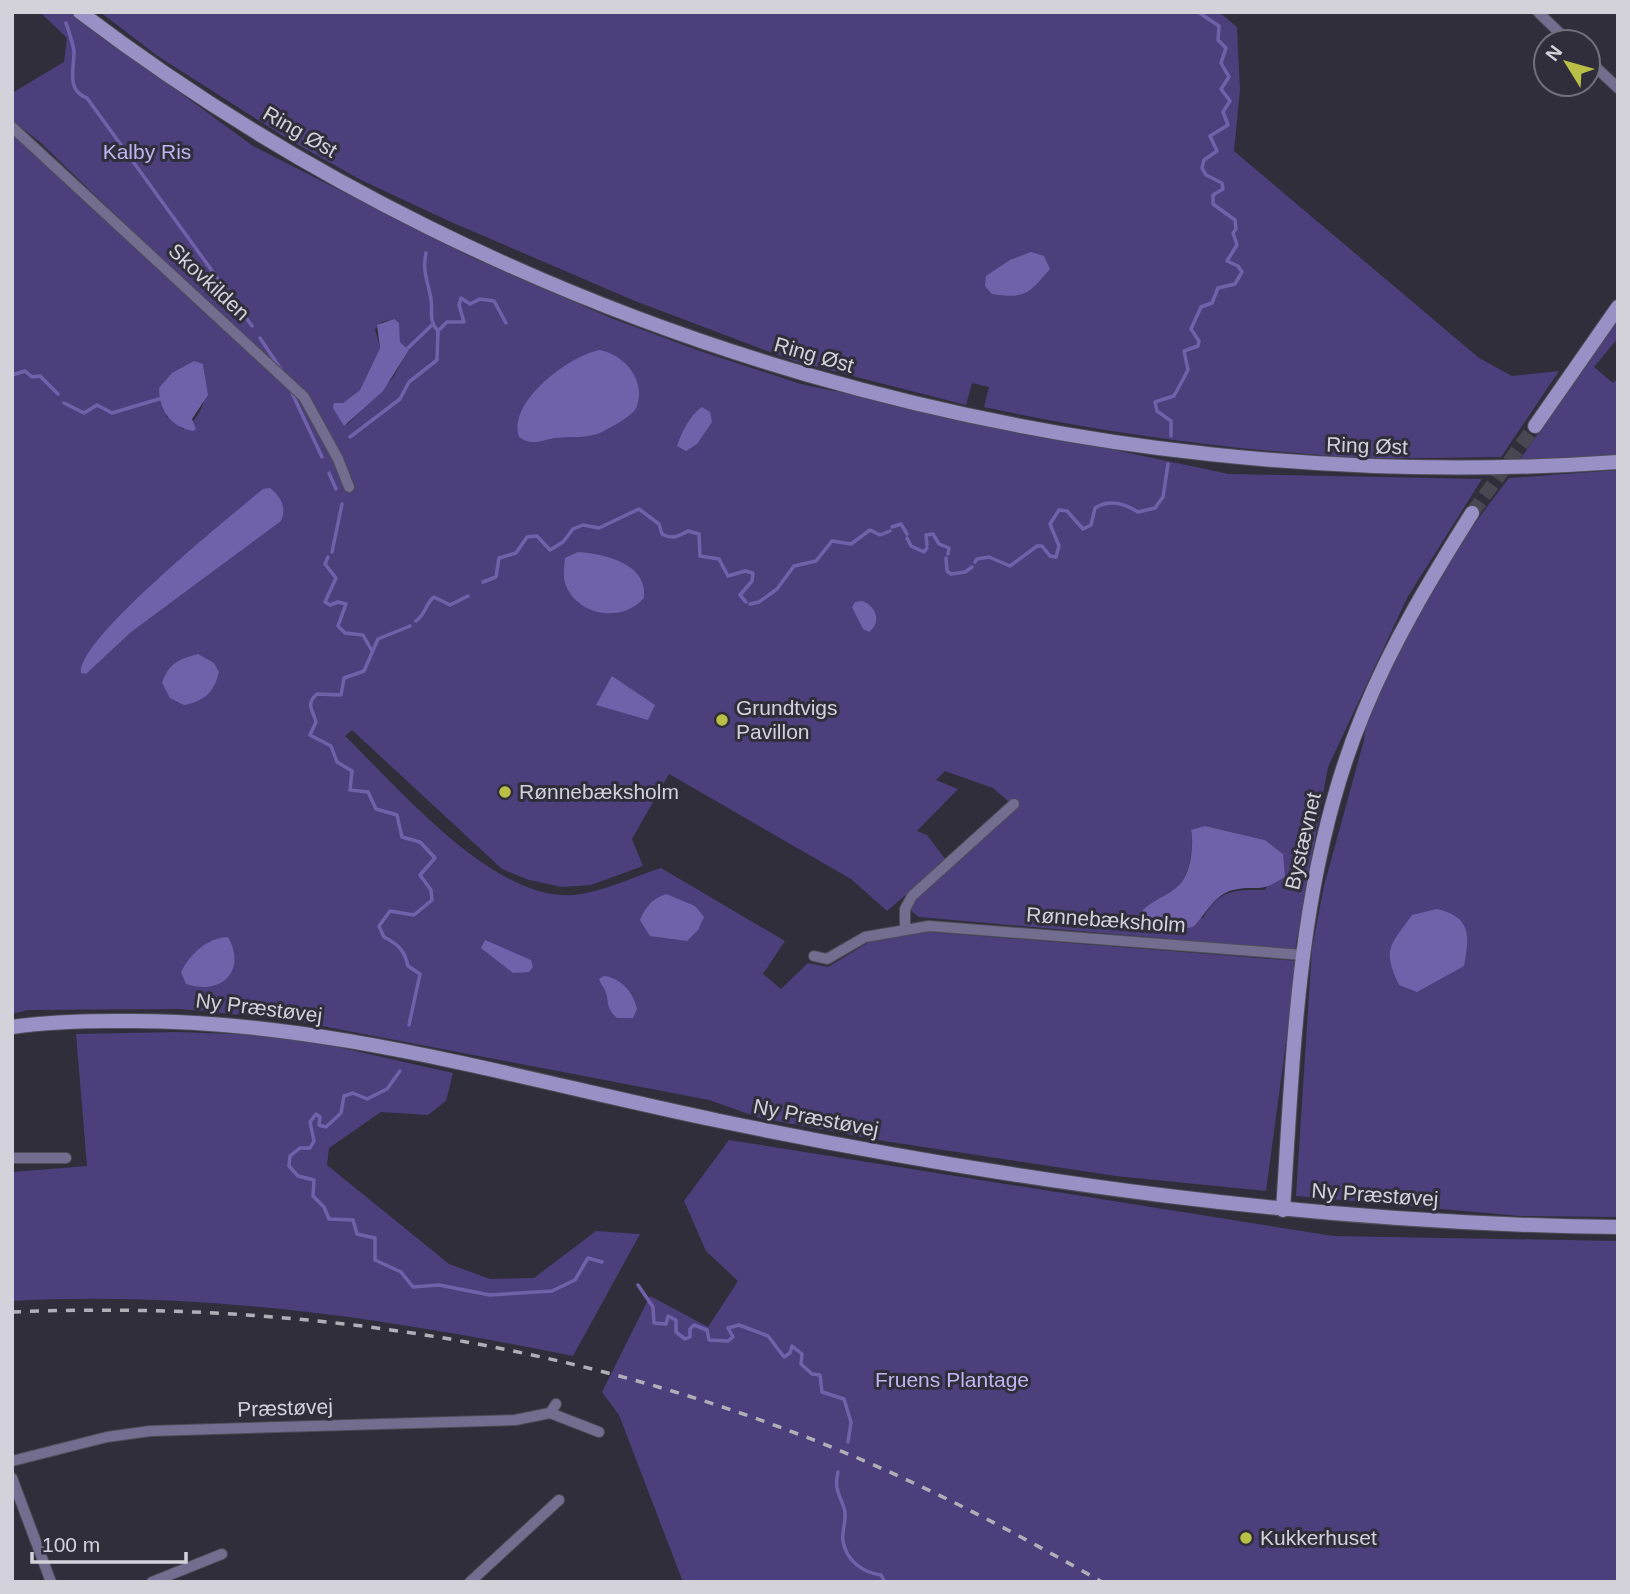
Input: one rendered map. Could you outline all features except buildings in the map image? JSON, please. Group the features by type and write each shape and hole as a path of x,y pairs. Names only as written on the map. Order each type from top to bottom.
{"street":[{"name":"Ring Øst","path":"80,12 191,91 281,147 408,216 509,265 620,312 810,377 932,408 1073,436 1246,458 1436,469 1519,469 1618,462"},
{"path":"1538,12 1555,28"},
{"path":"1602,73 1618,88"},
{"name":"Skovkilden","path":"12,127 304,397 338,459 349,487"},
{"path":"1535,426 1618,307"},
{"name":"Bystævnet","path":"1283,1210 1303,955 1311,894 1325,833 1341,774 1362,715 1418,600 1472,513"},
{"path":"905,929 905,909 912,896 1014,804"},
{"name":"Rønnebæksholm","path":"814,957 834,957 865,937 929,926 1303,955"},
{"name":"Ny Præstøvej","path":"12,1027 95,1021 178,1020 282,1030 390,1049 836,1144 1020,1176 1283,1210 1523,1226 1618,1227"},
{"path":"12,1157 66,1158"},
{"name":"Præstøvej","path":"12,1461 107,1437 150,1431 515,1420 553,1408 599,1432"},
{"path":"12,1478 51,1582"},
{"path":"470,1582 559,1500"},
{"path":"152,1582 222,1555"}],"green space":[{"name":"Kalby Ris","path":"40,12 70,12 253,146 473,258 611,318 801,384 1229,474 1482,479 1407,598 1328,767 1295,950 919,917 910,910 914,898 1015,807 993,788 945,771 936,780 958,789 917,831 927,835 946,860 887,911 851,879 669,774 632,839 643,866 591,885 562,887 529,880 502,869 352,730 345,736 450,838 512,880 543,892 574,895 607,888 661,868 785,941 763,974 781,989 808,963 828,967 869,942 929,932 1297,961 1266,1191 1116,1176 884,1141 760,1118 709,1100 285,1019 180,1009 28,1010 12,1014 12,133 278,380 313,406 40,142 12,120 12,93 64,62 67,38","holes":["394,319 399,329 400,342 409,350 392,379 347,425 334,403 343,403 360,390 380,348 375,329 382,322","203,364 204,401 197,416 183,429 166,416","1205,826 1265,840 1283,854 1265,890 1228,893 1215,901 1203,918 1137,918 1146,907 1180,884 1190,858 1191,831"]},
{"path":"100,12 1219,12 1237,27 1240,90 1234,151 1479,358 1512,376 1559,371 1501,457 1347,457 1165,439 984,407 989,387 972,383 966,405 794,361 635,301 451,222 361,180 291,141 159,57"},
{"path":"1618,316 1618,338 1594,367 1613,383 1618,378 1618,456 1519,461"},
{"path":"1618,470 1618,1217 1520,1216 1296,1196 1312,948 1324,886 1375,698 1433,588 1461,543 1509,478"},
{"path":"177,1032 289,1036 453,1073 446,1101 428,1115 381,1112 329,1148 327,1165 449,1264 490,1279 534,1278 596,1231 640,1234 573,1356 434,1330 294,1310 154,1300 12,1301 12,1172 87,1166 76,1034"},
{"name":"Fruens Plantage","path":"729,1140 1333,1236 1618,1241 1618,1582 683,1582 619,1415 602,1392 650,1296 708,1327 738,1281 706,1251 684,1201"}],"shaded area":[{"path":"1031,252 1044,256 1050,269 1026,293 1012,296 992,294 985,286 986,276 1010,260"},
{"path":"394,319 399,323 400,342 409,350 383,391 344,426 333,408 334,403 343,403 360,390 380,348 377,325"},
{"path":"600,350 625,363 636,378 639,396 632,414 591,436 536,442 519,437 518,423 522,409 531,395 558,370"},
{"path":"194,361 203,364 208,395 192,419 196,429 193,431 178,426 167,416 161,403 159,388 172,373"},
{"path":"702,407 710,412 712,422 697,444 686,451 677,446 690,419"},
{"path":"270,488 282,503 281,521 131,632 86,674 81,673 86,657 128,607 221,524 263,489"},
{"path":"578,552 611,558 632,569 639,576 644,598 636,605 615,613 594,611 584,606 568,590 564,578 565,558"},
{"path":"862,601 874,610 876,615 875,624 869,632 863,629 852,607 855,602"},
{"path":"198,654 214,663 219,672 208,694 198,701 184,705 170,698 162,683 167,671 175,663"},
{"path":"612,676 655,705 648,720 596,705"},
{"path":"1205,826 1265,840 1283,854 1285,877 1262,887 1241,888 1220,896 1193,927 1162,931 1148,928 1137,918 1146,907 1169,893 1184,879 1191,858 1191,830"},
{"path":"666,894 695,906 704,917 698,930 687,941 650,936 640,920 650,904"},
{"path":"1437,909 1456,917 1466,929 1464,966 1417,992 1399,985 1391,963 1391,948 1412,915"},
{"path":"228,937 235,960 228,977 210,986 186,984 181,972 194,953 213,940"},
{"path":"485,940 531,960 533,967 529,972 513,973 481,948"},
{"path":"604,976 621,983 630,992 637,1009 633,1018 617,1018 610,1010 599,979"}],"waterway":[{"path":"1171,436 1171,421 1157,411 1155,402 1174,396 1188,370 1184,351 1198,346 1199,341 1191,329 1201,307 1212,303 1218,288 1235,284 1242,272 1238,266 1227,261 1237,245 1233,233 1236,229 1235,220 1213,204 1213,195 1223,189 1222,183 1206,175 1202,168 1204,160 1217,151 1210,136 1228,125 1223,112 1230,101 1221,89 1229,77 1221,63 1226,48 1218,40 1219,26 1198,12"},
{"path":"66,23 74,52 73,79 76,90 87,98 252,326"},
{"path":"350,437 400,399 409,382 437,360 438,331 432,319 425,271 426,253"},
{"path":"438,331 447,322 464,322 459,305 461,298 470,304 480,299 494,301 506,323"},
{"path":"408,348 432,325"},
{"path":"260,338 282,371"},
{"path":"12,375 25,371 32,377 40,376 58,394"},
{"path":"292,393 322,457"},
{"path":"64,403 84,413 97,405 112,413 159,399"},
{"path":"975,562 977,559 989,557 1010,566 1037,546 1042,546 1050,556 1056,557 1059,546 1050,524 1059,510 1067,511 1083,529 1091,525 1095,508 1100,505 1122,504 1138,512 1155,508 1163,497 1168,464"},
{"path":"329,473 336,489"},
{"path":"332,552 342,504"},
{"path":"483,582 496,577 499,558 516,553 527,537 537,536 550,550 563,542 573,529 583,525 599,528 639,509 659,524 662,534 666,536 675,537 688,531 699,534 700,556 719,559 728,576 745,571 753,573 752,581 740,595 746,602"},
{"path":"892,527 901,524 907,534"},
{"path":"750,604 759,602 777,589 794,566 816,561 832,541 851,544 870,530 880,535 890,531"},
{"path":"927,545 926,535 933,534 939,544 949,548 948,554"},
{"path":"907,538 911,546 924,552 927,548"},
{"path":"328,557 325,564 336,578 325,602 330,605 338,602 346,604 338,626 345,633 363,635 372,651"},
{"path":"946,558 947,571 951,574 965,572 972,567"},
{"path":"416,621 434,597 450,605 468,596"},
{"path":"409,1025 420,974 408,966 403,952 384,937 379,926 390,911 414,915 432,900 431,890 420,875 435,858 420,842 402,837 397,815 376,809 368,792 350,790 352,771 337,762 331,746 310,735 316,722 311,707 313,698 317,694 341,695 344,678 364,671 378,639 410,626"},
{"path":"400,1071 387,1089 367,1099 353,1093 344,1096 341,1113 326,1127 319,1125 320,1117 316,1114 310,1122 314,1141 310,1148 300,1148 290,1156 289,1166 298,1176 314,1180 313,1196 324,1207 329,1219 353,1220 357,1234 375,1238 375,1260 401,1272 413,1287 439,1285 490,1295 552,1291 575,1280 588,1258 602,1262"},
{"path":"638,1285 653,1307 654,1323 666,1324 668,1316 676,1320 676,1332 685,1339 690,1337 690,1329 694,1325 707,1330 709,1340 728,1341 733,1337 728,1328 739,1325 768,1336 784,1357 790,1353 792,1346 802,1354 801,1364 812,1374 820,1375 822,1392 844,1399 851,1422 848,1442"},
{"path":"838,1472 837,1487 845,1512 845,1548 857,1565 868,1572 881,1575 885,1582"}],"tunnel":[{"path":"1472,513 1535,426"}],"railway":[{"path":"12,1312 112,1310 312,1320 510,1350 607,1373 703,1401 798,1434 876,1466 953,1502 1102,1582"}],"place":[{"name":"Grundtvigs Pavillon","path":"722,720"},
{"name":"Rønnebæksholm","path":"505,792"},
{"name":"Kukkerhuset","path":"1246,1538"}]}
